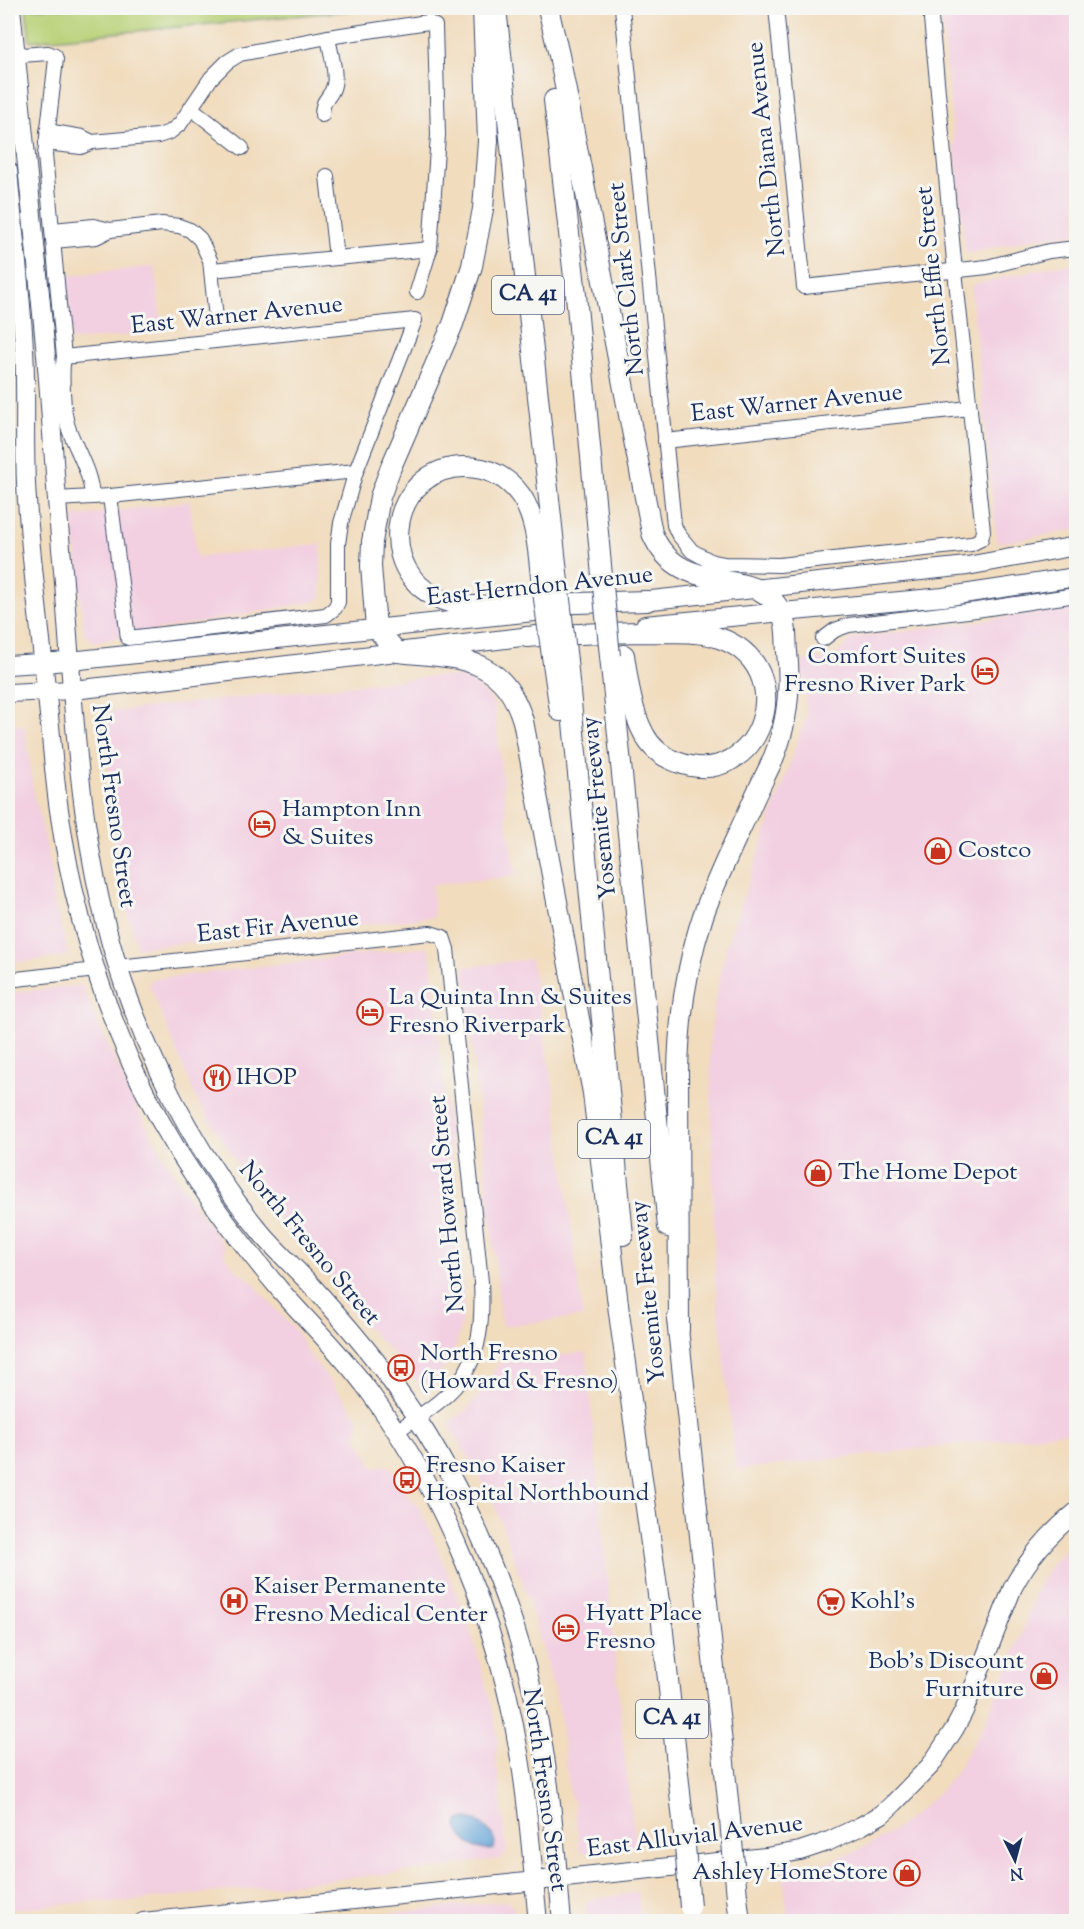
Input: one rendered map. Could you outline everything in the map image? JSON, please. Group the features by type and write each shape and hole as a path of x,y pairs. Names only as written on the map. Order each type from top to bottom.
{"highway":[{"path":"483,8 488,141 483,209 472,266 453,324 380,497 372,542 376,628 397,652 460,659 488,670 509,689 523,721 593,1093 619,1313 661,1616"},
{"name":"CA 41","path":"496,8 550,584"},
{"path":"546,8 559,55 656,544 668,559 685,571 707,578 739,582 765,594 780,612 784,622 788,663 788,697 783,726 773,759 750,806 704,915 683,995 678,1072 679,1330"},
{"name":"CA 41","path":"546,8 617,656"},
{"path":"550,584 529,510 520,494 500,476 477,469 458,468 443,471 421,484 405,504 397,529 398,546 403,563 418,583 440,600 472,606 647,601"},
{"name":"Yosemite Freeway","path":"550,584 599,988 691,1914"},
{"path":"526,637 639,632 702,634 720,638 746,656 762,678 766,692 766,705 764,718 756,735 742,752 717,765 694,767 664,756 644,735 617,656"},
{"name":"Yosemite Freeway","path":"617,656 679,1330 740,1922"}],"main road":[{"name":"North Fresno Street","path":"11,8 12,56 46,359 70,661 89,847 99,898 118,967 149,1050 174,1101 221,1178 261,1232 369,1351 417,1419 473,1522 504,1596 523,1651 536,1707 545,1753 562,1922"},
{"name":"North Fresno Street","path":"8,170 24,349 26,498 58,804 68,861 96,970 131,1063 176,1149 212,1204 243,1244 284,1294 349,1365 396,1431 443,1514 469,1573 505,1681 519,1750 538,1922"},
{"name":"East Herndon Avenue","path":"8,665 70,661 967,566 1077,546"},
{"name":"East Herndon Avenue","path":"8,693 73,690 526,637 943,597 1077,577"},
{"path":"68,861 82,871 104,958 109,964 118,967"},
{"path":"96,970 111,979 136,1043 149,1050"},
{"name":"East Alluvial Avenue","path":"143,1922 766,1857 800,1851 827,1842 882,1814 932,1765 964,1711 1013,1587 1023,1568 1045,1540 1077,1512"}],"street":[{"name":"North Clark Street","path":"622,8 674,525 685,543"},
{"name":"North Diana Avenue","path":"776,8 804,287 955,271"},
{"name":"North Effie Street","path":"685,543 692,551 712,562 779,565 971,544 981,540 983,531 930,8"},
{"path":"47,137 81,147 92,142 158,136 170,132 180,124 211,78 227,62 240,54 328,37 428,22 435,26 438,135 430,249 417,292"},
{"path":"322,116 322,105 333,89 335,81 328,37"},
{"path":"12,56 48,53 56,59 45,155 64,357 62,369 67,424 92,484 92,497"},
{"path":"191,108 242,148"},
{"path":"327,176 336,258"},
{"path":"53,236 94,226 110,230 162,224 190,230 200,239 205,248 212,270 216,319"},
{"path":"955,271 987,267 1049,251 1077,248"},
{"path":"212,270 430,249"},
{"name":"East Warner Avenue","path":"64,357 415,320 356,471"},
{"name":"East Warner Avenue","path":"665,441 970,408"},
{"path":"56,499 111,496 356,471 340,534 339,602 326,615 128,638 111,496"},
{"path":"824,639 835,630 849,626 1077,595"},
{"name":"East Fir Avenue","path":"118,967 430,933 443,937"},
{"name":"North Howard Street","path":"396,1431 417,1419 444,1398 465,1374 477,1345 481,1313 481,1282 462,1093 447,949 443,937"},
{"path":"8,980 96,970"}],"shaded area":[{"path":"941,8 1076,8 1076,233 1036,238 969,254 965,250"},
{"path":"1076,264 1076,530 997,543 971,287 1053,266"},
{"path":"155,266 162,332 72,340 67,276"},
{"path":"190,501 196,557 321,544 321,596 317,601 92,642 84,633 73,517"},
{"path":"1076,608 1076,1431 736,1470 715,1280 710,1041 715,999 727,944 807,715 801,661 834,658 853,638"},
{"path":"437,676 459,677 473,681 494,703 508,828 517,876 432,885 434,917 137,948 125,903 117,854 104,721 107,712"},
{"path":"8,723 25,727 35,802 53,877 53,897 68,952 65,957 8,963"},
{"path":"426,947 430,951 461,1257 464,1311 456,1346 446,1366 428,1386 418,1385 404,1365 345,1304 327,1272 287,1229 248,1180 198,1102 149,984 153,979"},
{"path":"531,959 555,1098 583,1317 502,1326 464,967"},
{"name":"Kaiser Permanente Fresno Medical Center","path":"81,985 134,1103 177,1180 225,1248 224,1255 240,1274 244,1274 250,1280 298,1334 306,1350 359,1418 359,1427 355,1434 375,1468 385,1465 392,1467 411,1500 418,1505 465,1615 493,1711 498,1740 496,1757 507,1851 501,1859 458,1864 452,1867 112,1903 94,1901 8,1910 8,993"},
{"path":"586,1352 624,1751 636,1846 582,1853 579,1848 574,1803 570,1795 559,1707 527,1594 492,1498 450,1427 451,1422 481,1393 499,1363"},
{"path":"1076,1539 1076,1921 788,1921 783,1872 817,1866 880,1839 905,1822 933,1798 952,1777 981,1731 1025,1625 1036,1589 1053,1562"},
{"path":"638,1892 641,1921 587,1921 585,1906 589,1900"},
{"path":"507,1901 514,1907 516,1921 375,1921 374,1915"}],"green space":[{"path":"26,8 378,8 30,41"}],"water":[{"path":"463,1819 473,1820 489,1831 495,1840 494,1849 482,1849 466,1841 457,1826 458,1822"}],"place":[{"name":"Comfort Suites Fresno River Park","path":"985,671"},
{"name":"Hampton Inn & Suites","path":"262,824"},
{"name":"Costco","path":"938,851"},
{"name":"La Quinta Inn & Suites Fresno Riverpark","path":"370,1012"},
{"name":"IHOP","path":"217,1078"},
{"name":"The Home Depot","path":"818,1173"},
{"name":"North Fresno (Howard & Fresno)","path":"401,1368"},
{"name":"Fresno Kaiser Hospital Northbound","path":"407,1480"},
{"name":"Kaiser Permanente Fresno Medical Center","path":"234,1601"},
{"name":"Kohl's","path":"831,1602"},
{"name":"Hyatt Place Fresno","path":"566,1628"},
{"name":"Bob's Discount Furniture","path":"1044,1676"},
{"name":"Ashley HomeStore","path":"907,1873"}]}
